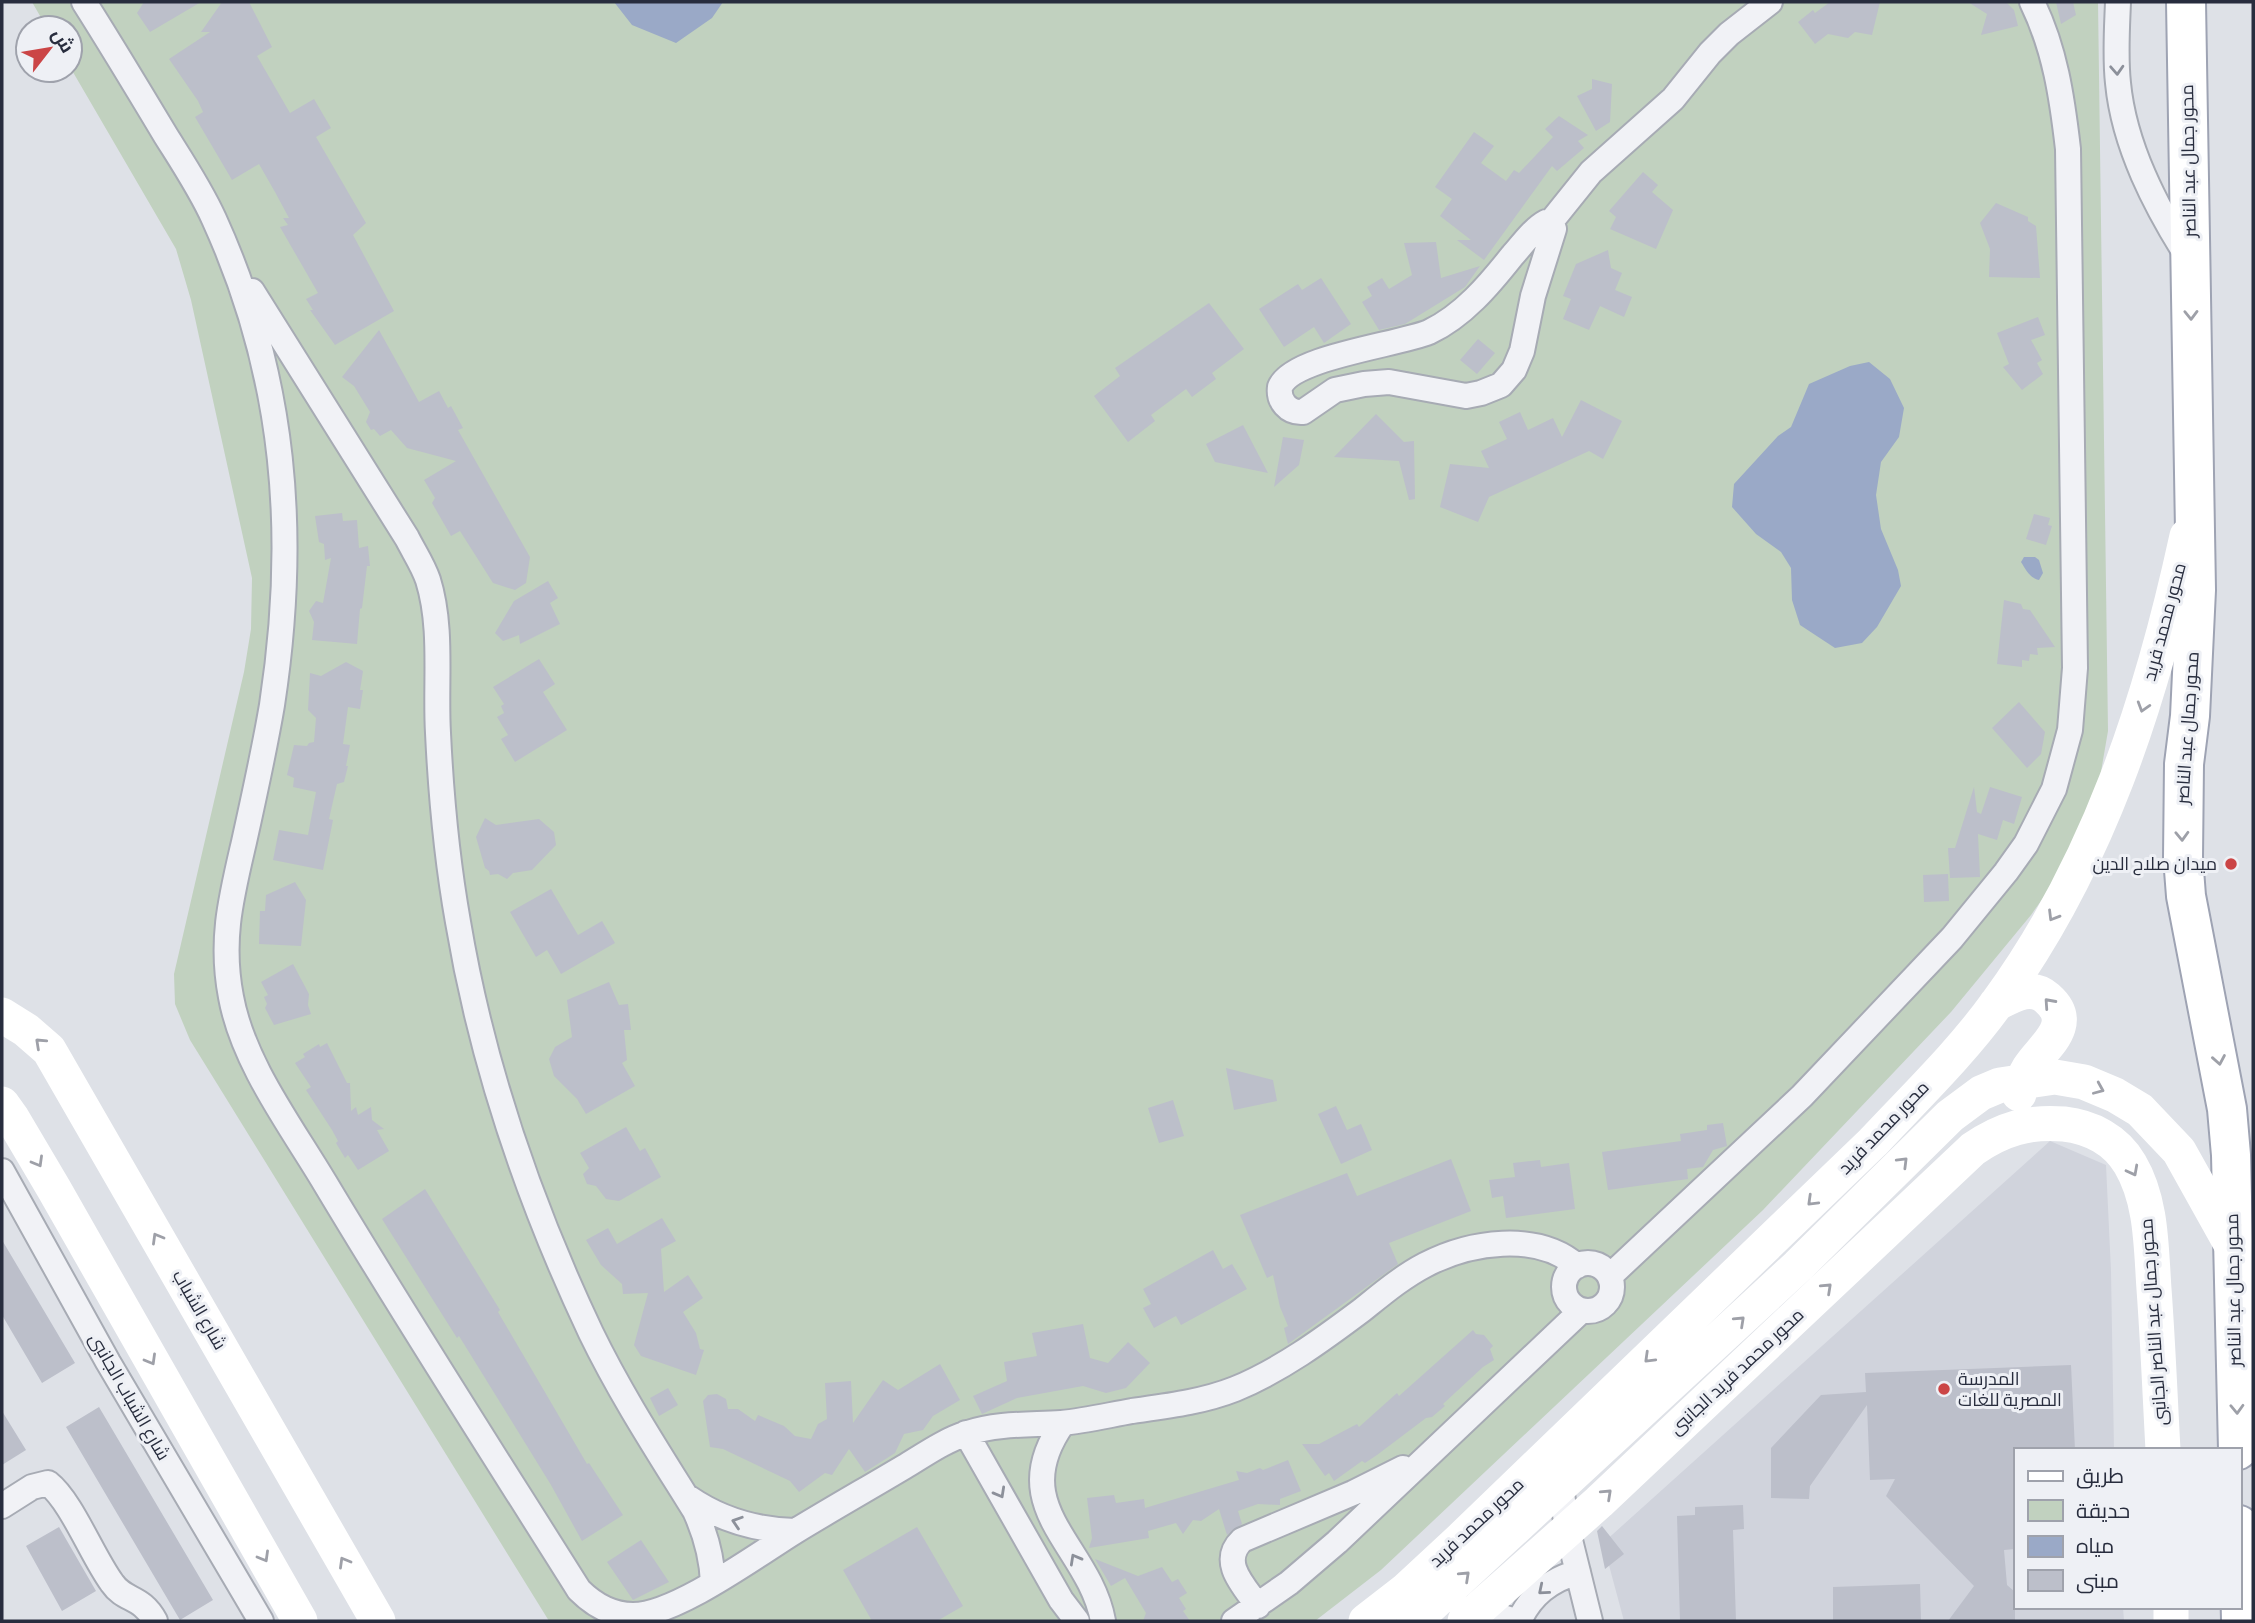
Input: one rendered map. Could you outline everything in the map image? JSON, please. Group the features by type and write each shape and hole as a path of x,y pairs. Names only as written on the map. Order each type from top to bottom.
{"main road":[{"name":"محور جمال عبد الناصر","path":"2186,2 2196,590 2190,716 2184,764 2183,857 2189,908 2227,1109 2231,1155 2238,1448"},
{"name":"محور محمد فريد","path":"1366,1621 1406,1590 1461,1539 1864,1151 1921,1091 1996,1004 2053,917 2094,835 2116,781 2155,667 2195,498"},
{"path":"1996,1004 2024,991 2033,991 2048,998 2057,1012 2059,1028 2022,1080 2011,1128"},
{"name":"شارع الشباب","path":"2,1015 26,1030 48,1050 378,1621"},
{"name":"محور محمد فريد","path":"1423,1614 1798,1266 1950,1116 1981,1093 2022,1080 2056,1077 2084,1082 2115,1095 2140,1110 2179,1151 2232,1246"},
{"path":"2,1104 54,1189 295,1620"},
{"name":"محور جمال عبد الناصر الجانبى","path":"2011,1128 2046,1123 2075,1125 2091,1130 2118,1149 2129,1162 2139,1182 2150,1232 2163,1448"},
{"name":"محور محمد فريد الجانبى","path":"1471,1616 1599,1502 1973,1149 1990,1137 2011,1128"}],"street":[{"path":"84,2 197,186 229,254 407,538 428,580 435,626 444,826 457,922 477,1016 502,1109 528,1186 592,1335 703,1528 712,1564 713,1583"},
{"path":"1550,223 1591,172 1666,106 1710,52 1770,2"},
{"path":"1610,1276 1802,1096 1962,927 2026,844 2054,789 2070,730 2076,668 2068,149 2059,77 2049,40 2032,2"},
{"path":"2118,2 2118,86 2128,131 2169,228 2189,260"},
{"path":"1550,223 1553,232 1532,296 1522,351 1514,370 1501,385 1482,394 1466,396 1389,382 1364,384 1335,390 1303,412 1286,407 1281,398 1280,387 1290,374 1325,359 1402,341 1440,326 1476,298 1541,224 1550,223"},
{"path":"229,254 262,355 275,421 284,487 286,554 283,621 264,753 226,929 228,978 239,1027 259,1072 344,1215 579,1590 603,1609 633,1615 663,1608 713,1583 795,1531 966,1433 1012,1425 1063,1423 1195,1401 1250,1382 1303,1351 1424,1265 1447,1255 1512,1243 1549,1248 1563,1254 1577,1266"},
{"name":"شارع الشباب الجانبى","path":"2,1171 108,1362 261,1621"},
{"path":"1595,1264 1610,1276 1613,1285 1607,1303 1591,1312 1581,1311 1573,1306 1564,1290 1565,1280 1577,1266 1595,1264"},
{"path":"1234,1621 1258,1606 1337,1542 1581,1311"},
{"path":"1063,1423 1051,1440 1045,1455 1042,1488 1046,1505 1094,1594 1103,1621"},
{"path":"966,1433 1061,1601 1077,1621"},
{"path":"1258,1606 1232,1568 1233,1552 1242,1540 1353,1493 1428,1454"},
{"path":"2,1506 32,1487 48,1483 62,1498 112,1584 126,1596 143,1604 155,1621"},
{"path":"1561,1487 1567,1528 1590,1621"},
{"path":"685,1495 737,1523 775,1531 795,1531"},
{"path":"1423,1614 1517,1621 1542,1589 1553,1581 1578,1572"}],"shaded area":[{"name":"المدرسة المصرية للغات","path":"2050,1141 2106,1165 2114,1448 2014,1448 2014,1609 2123,1609 2124,1621 1624,1621 1603,1543"}],"green space":[{"path":"32,2 2098,2 2108,731 2097,795 2063,870 2031,915 1951,1012 1763,1210 1381,1570 1315,1621 549,1621 190,1040 175,1004 174,974 244,672 251,629 252,578 191,300 176,249 80,84 84,84 84,14 39,14"}],"water":[{"path":"614,2 723,2 712,18 676,43 632,25"},
{"path":"1869,362 1890,379 1904,408 1899,437 1881,462 1876,495 1881,529 1898,570 1901,586 1877,627 1862,643 1835,648 1800,625 1792,600 1791,568 1781,552 1756,534 1732,507 1734,484 1778,436 1791,427 1809,384 1850,366"},
{"path":"2024,557 2035,557 2039,560 2043,573 2039,580 2031,576 2021,562"}],"building":[{"path":"144,2 201,2 150,32 137,13"},
{"path":"222,2 249,2 272,47 257,56 290,113 314,99 331,128 316,137 366,223 353,235 394,311 335,345 310,310 313,310 306,299 318,293 280,227 288,225 283,218 289,218 259,164 232,180 195,117 203,112 198,101 169,59 210,32 201,32"},
{"path":"1830,2 1880,2 1872,35 1855,32 1848,38 1828,34 1815,44 1798,22 1813,10 1815,13"},
{"path":"1968,2 2006,2 2014,10 2018,26 1981,35 1987,14"},
{"path":"2056,2 2073,2 2076,15 2061,24"},
{"path":"1592,79 1612,84 1610,122 1596,131 1577,96 1592,89"},
{"path":"1559,116 1588,135 1578,141 1584,148 1557,171 1552,166 1484,260 1457,240 1471,240 1440,216 1452,199 1435,187 1474,132 1494,146 1481,163 1506,181 1514,170 1519,173 1553,137 1545,129"},
{"path":"1643,172 1658,185 1652,192 1673,210 1656,249 1610,229 1616,217 1609,211"},
{"path":"1996,203 2028,217 2028,221 2036,226 2040,278 1989,277 1990,249 1980,223"},
{"path":"1436,242 1441,278 1480,266 1465,287 1405,324 1379,330 1362,302 1372,296 1367,287 1382,278 1389,289 1412,275 1404,243"},
{"path":"1608,250 1611,268 1622,273 1615,290 1632,297 1624,317 1600,306 1589,330 1563,319 1571,299 1563,296 1576,264"},
{"path":"1321,278 1351,324 1324,343 1314,327 1284,347 1259,309 1298,284 1302,290"},
{"path":"1209,303 1244,349 1212,373 1216,379 1192,397 1186,389 1151,415 1155,421 1128,442 1094,396 1120,376 1115,368"},
{"path":"2038,317 2045,335 2031,340 2042,360 2037,363 2043,374 2022,390 2003,367 2009,364 1997,333"},
{"path":"379,330 419,402 439,391 463,428 458,430 530,557 526,583 515,590 493,583 460,531 451,536 432,503 435,498 424,480 456,461 407,448 391,430 380,436 374,429 371,430 366,422 370,412 354,386 342,377"},
{"path":"1478,339 1495,353 1477,374 1460,360"},
{"path":"1581,400 1622,421 1603,459 1589,451 1489,497 1478,522 1440,507 1450,464 1489,468 1481,451 1507,439 1499,422 1520,412 1528,430 1553,418 1562,437"},
{"path":"1376,414 1404,442 1414,441 1415,499 1409,500 1399,461 1334,457"},
{"path":"1243,425 1268,473 1215,462 1206,444"},
{"path":"1283,437 1304,440 1299,465 1274,487"},
{"path":"342,513 343,521 357,520 359,548 368,546 370,566 367,566 357,644 312,640 314,622 309,611 316,601 323,603 331,558 325,560 324,544 319,542 315,516"},
{"path":"2034,514 2050,518 2048,525 2052,526 2046,545 2026,539"},
{"path":"548,581 558,598 550,603 560,624 520,644 519,635 503,641 495,633 514,601"},
{"path":"2004,600 2021,604 2023,609 2030,610 2055,647 2037,648 2038,655 2030,654 2029,661 2022,660 2022,667 1997,664"},
{"path":"539,659 555,684 543,692 567,730 515,762 501,739 508,735 497,717 504,713 501,706 504,704 493,687"},
{"path":"346,662 363,671 360,690 363,690 360,709 348,707 343,744 350,745 348,766 344,782 337,784 329,819 333,820 323,870 273,860 279,830 308,835 316,792 293,787 294,778 287,775 294,745 307,746 314,742 316,718 308,710 310,673 321,676"},
{"path":"2019,702 2045,732 2041,754 2027,768 1992,728"},
{"path":"1974,787 1977,812 1981,814 1990,787 2022,797 2014,824 2003,820 1997,840 1978,834 1980,877 1950,878 1948,848 1955,848"},
{"path":"485,818 496,825 539,819 554,832 556,845 532,870 513,873 507,879 498,874 490,875 485,868 476,837"},
{"path":"1948,874 1949,901 1924,902 1923,875"},
{"path":"295,882 306,900 301,946 259,944 260,911 265,911 266,895"},
{"path":"551,889 578,935 602,921 615,943 561,974 547,950 536,957 510,912"},
{"path":"293,964 309,994 311,1014 274,1025 265,1008 267,1004 264,997 268,995 261,982"},
{"path":"609,982 619,1005 628,1004 631,1030 624,1030 627,1060 622,1063 635,1086 586,1114 577,1099 554,1076 549,1059 555,1047 572,1037 567,1000"},
{"path":"327,1043 347,1083 350,1083 351,1111 356,1107 358,1115 371,1107 372,1120 384,1129 377,1130 389,1151 358,1170 348,1155 345,1158 336,1143 338,1141 332,1130 306,1090 311,1087 295,1063 319,1044 320,1047"},
{"path":"1226,1068 1273,1080 1277,1101 1234,1110"},
{"path":"1173,1100 1184,1136 1159,1143 1148,1108"},
{"path":"1336,1106 1347,1130 1361,1124 1372,1150 1341,1164 1318,1114"},
{"path":"1723,1123 1727,1146 1713,1150 1703,1167 1687,1169 1688,1179 1608,1190 1602,1152 1681,1141 1680,1134 1707,1130 1707,1125"},
{"path":"626,1127 640,1151 645,1148 661,1177 619,1201 606,1199 596,1186 587,1184 583,1174 589,1168 580,1153"},
{"path":"1451,1159 1471,1211 1389,1243 1398,1264 1288,1344 1284,1328 1288,1326 1280,1307 1273,1275 1267,1278 1240,1215 1347,1173 1357,1196"},
{"path":"1540,1160 1541,1167 1569,1163 1575,1209 1506,1218 1503,1196 1492,1198 1489,1180 1515,1177 1513,1163"},
{"path":"425,1189 500,1310 498,1312 587,1464 589,1463 623,1515 582,1541 551,1485 459,1336 457,1338 382,1219"},
{"path":"662,1218 676,1241 661,1249 664,1292 688,1275 703,1298 683,1312 696,1333 700,1349 704,1350 696,1375 641,1356 634,1345 648,1293 623,1294 622,1284 601,1265 586,1240 608,1228 617,1244"},
{"path":"2,1240 75,1363 42,1383 2,1315"},
{"path":"1213,1250 1223,1269 1232,1264 1247,1289 1181,1325 1176,1316 1154,1328 1143,1308 1151,1304 1143,1289"},
{"path":"1083,1324 1090,1358 1108,1363 1128,1342 1150,1363 1126,1388 1106,1393 1083,1386 1017,1398 982,1414 973,1396 1007,1381 1004,1362 1037,1356 1032,1333"},
{"path":"1473,1330 1476,1334 1484,1335 1493,1346 1490,1349 1494,1360 1483,1367 1432,1417 1426,1418 1377,1455 1365,1463 1362,1461 1334,1481 1329,1473 1325,1476 1302,1444 1319,1444 1357,1424 1359,1427 1397,1393 1399,1396"},
{"path":"940,1364 960,1400 933,1416 923,1430 904,1434 895,1453 865,1472 849,1449 832,1475 825,1473 799,1492 790,1481 723,1449 710,1447 703,1401 708,1395 717,1394 726,1399 728,1409 738,1409 755,1421 758,1415 784,1426 795,1436 811,1439 818,1424 827,1419 825,1383 851,1381 853,1423 883,1380 898,1390"},
{"path":"2071,1365 2075,1448 2014,1448 2014,1549 2004,1550 2007,1585 2014,1591 2015,1621 1948,1621 1974,1586 1886,1496 1895,1479 1870,1480 1867,1405 1810,1486 1809,1499 1771,1498 1771,1448 1821,1395 1866,1392 1865,1373"},
{"path":"668,1388 678,1405 659,1416 650,1398"},
{"path":"99,1407 213,1600 180,1620 66,1427"},
{"path":"2,1411 26,1450 2,1465"},
{"path":"1288,1460 1301,1491 1280,1499 1280,1505 1258,1504 1238,1511 1242,1524 1227,1535 1219,1509 1201,1521 1193,1520 1183,1534 1176,1523 1148,1531 1149,1538 1089,1548 1092,1538 1087,1498 1114,1495 1116,1503 1144,1499 1145,1508 1239,1480 1236,1471 1247,1473 1260,1468 1263,1470"},
{"path":"1743,1505 1744,1529 1733,1530 1736,1621 1680,1621 1677,1516 1695,1515 1695,1507"},
{"path":"1602,1526 1624,1554 1605,1569 1597,1531"},
{"path":"59,1527 96,1591 62,1611 26,1546"},
{"path":"917,1527 963,1606 937,1621 872,1621 843,1570"},
{"path":"641,1540 669,1582 633,1600 607,1562"},
{"path":"1095,1559 1138,1576 1162,1567 1172,1582 1178,1579 1187,1593 1179,1598 1190,1621 1143,1621 1146,1613 1125,1578 1111,1586"},
{"path":"1920,1584 1921,1621 1833,1621 1833,1587"}],"place":[{"name":"ميدان صلاح الدين","path":"2231,864"},
{"name":"المدرسة المصرية للغات","path":"1944,1389"}]}
